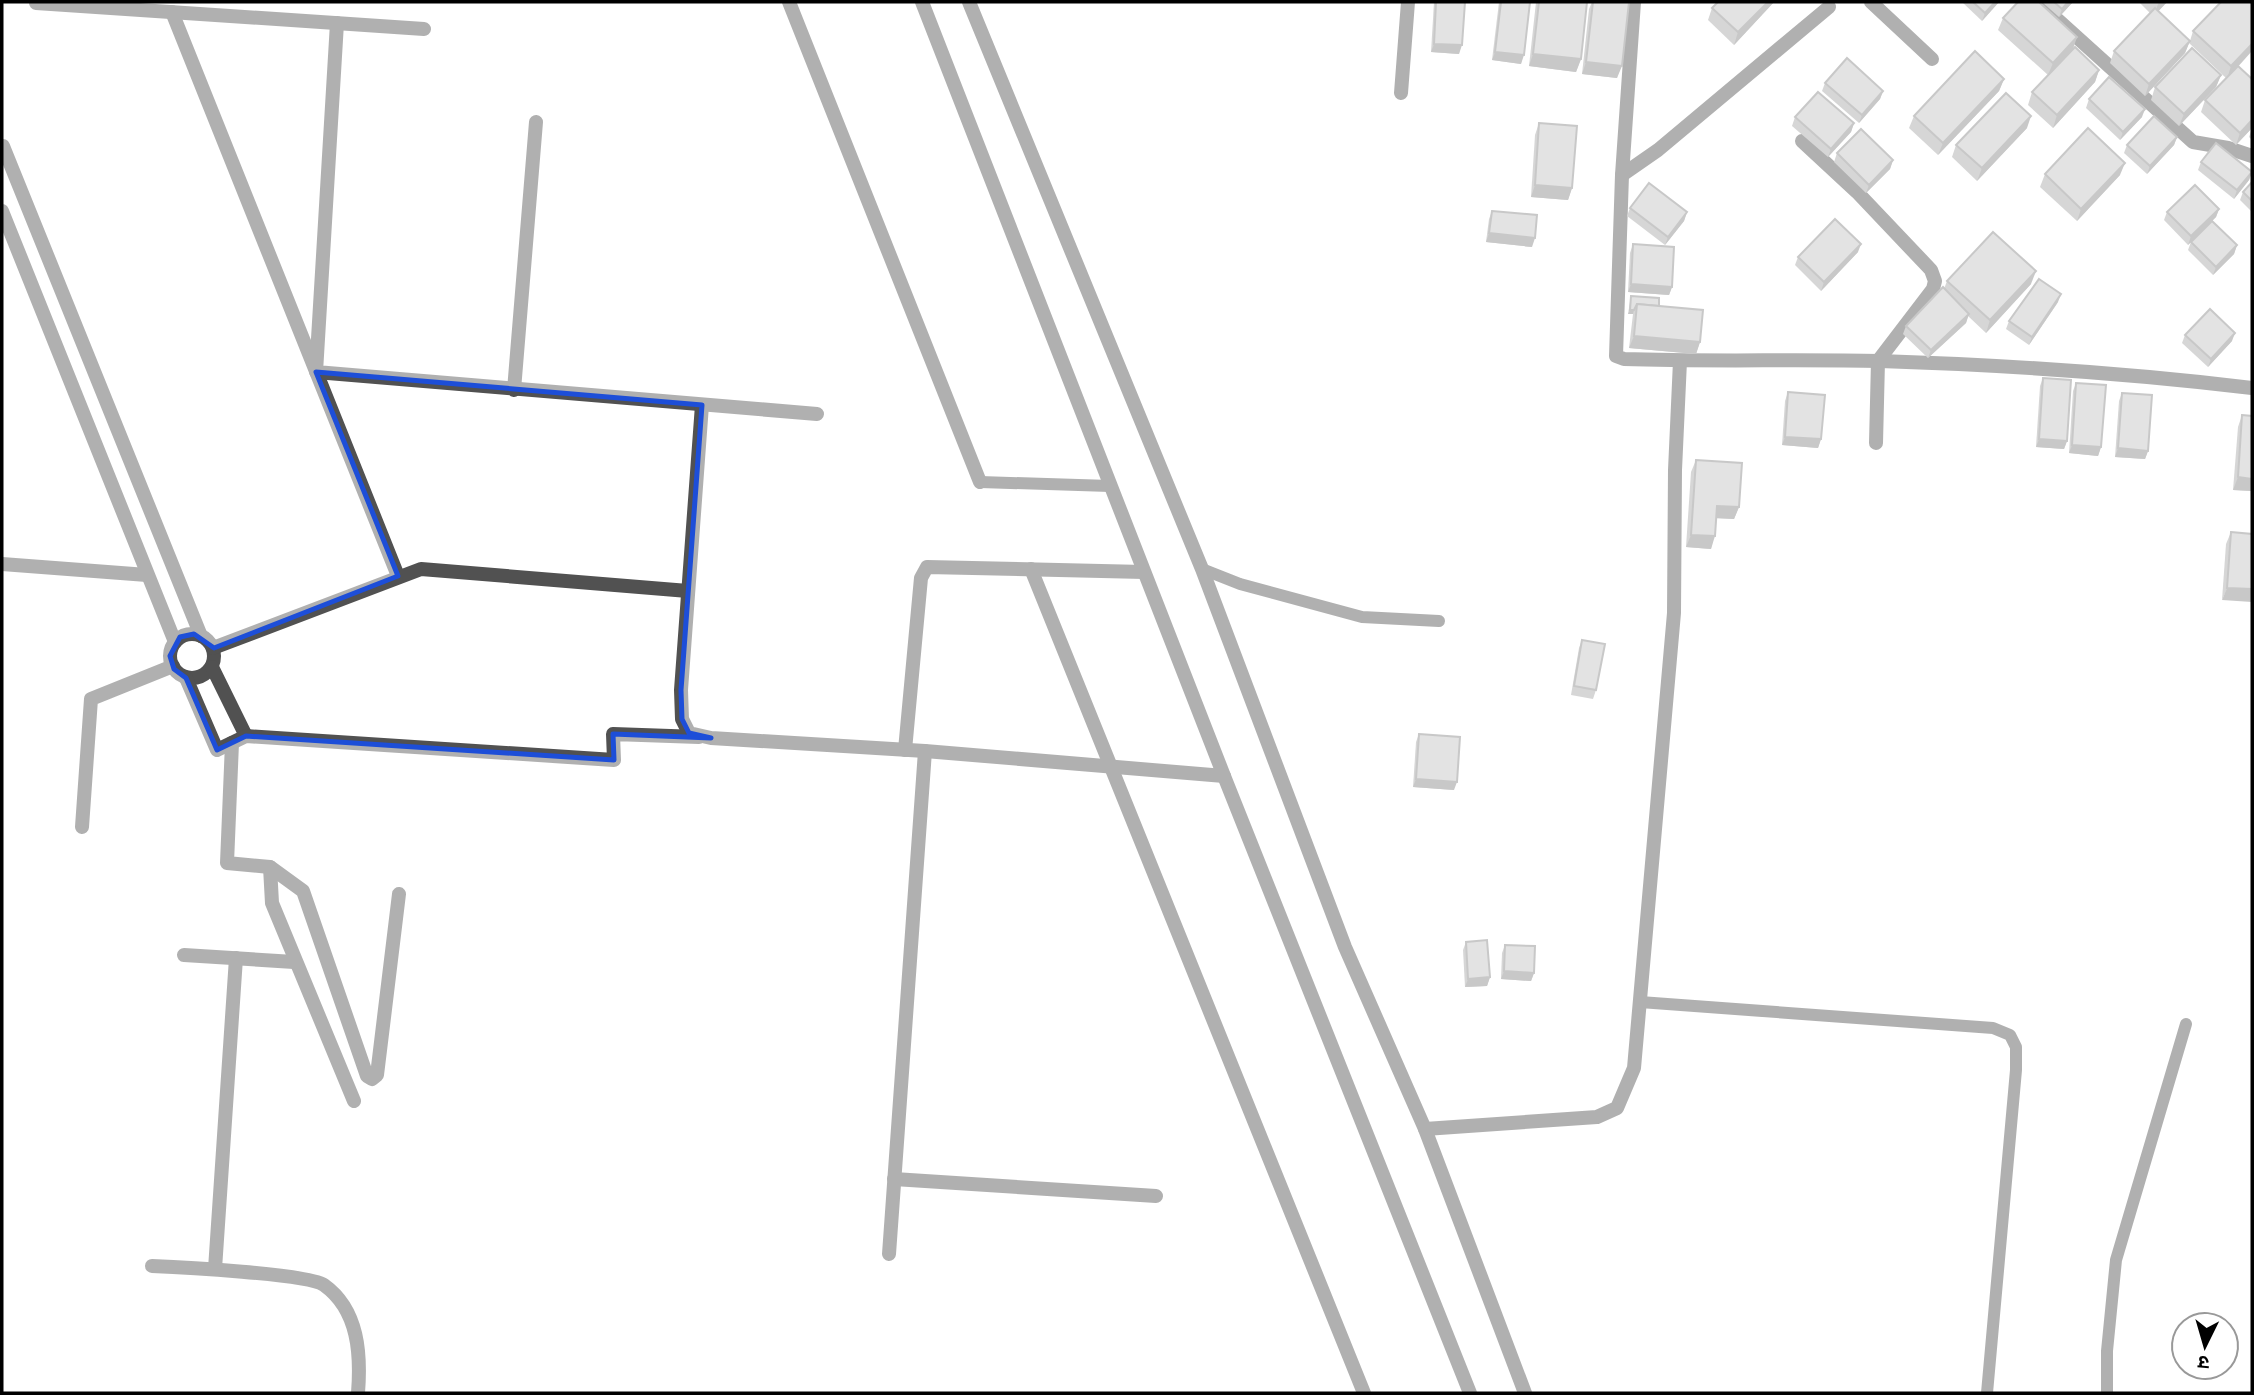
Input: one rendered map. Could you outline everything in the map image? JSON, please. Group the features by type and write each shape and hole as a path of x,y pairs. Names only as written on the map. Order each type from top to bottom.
{"street":[{"path":"789,2 980,482"},
{"path":"922,2 1224,776 1470,1393"},
{"path":"969,2 1202,569 1345,947 1425,1129 1525,1393"},
{"path":"1401,93 1408,2"},
{"path":"1634,2 1622,175 1614,350 1616,356 1624,359 1680,361 1878,361 2094,371 2252,388"},
{"path":"1871,2 1932,58"},
{"path":"2038,2 2193,142 2228,148 2252,156"},
{"path":"36,3 424,29"},
{"path":"1622,175 1658,150 1830,3"},
{"path":"172,12 398,576"},
{"path":"316,372 337,23"},
{"path":"514,390 536,122"},
{"path":"1802,141 1910,247 1931,270 1935,281 1933,289 1878,361 1877,443"},
{"path":"3,146 201,636 213,648 212,667 246,736"},
{"path":"2,211 175,642"},
{"path":"1425,1129 1597,1117 1617,1108 1634,1068 1674,613 1675,470 1680,361"},
{"path":"316,372 817,414"},
{"path":"702,405 688,591 682,719 690,733 710,738"},
{"path":"2,564 148,575"},
{"path":"905,750 921,578 927,567 1144,572"},
{"path":"213,648 421,569 688,591"},
{"path":"1031,569 1364,1393"},
{"path":"201,636 187,635 175,642 170,656 173,666 187,677 217,750 246,736 614,760 613,734 925,751 1224,776"},
{"path":"82,827 91,699 173,666"},
{"path":"187,677 201,676 212,667"},
{"path":"232,743 227,863 270,867 303,891 367,1076 372,1079 377,1074 399,894"},
{"path":"889,1254 925,751"},
{"path":"270,867 272,903 294,962 354,1101"},
{"path":"184,955 294,962"},
{"path":"215,1269 236,958"},
{"path":"894,1179 1156,1196"},
{"path":"152,1266 215,1269 322,1283 337,1297 355,1328 361,1358 358,1393"}],"lane":[{"path":"980,482 1110,486"},
{"path":"1202,569 1240,584 1362,617 1439,621"},
{"path":"1640,1002 1993,1028 2010,1035 2016,1047 2016,1070 1987,1393"},
{"path":"2107,1393 2107,1351 2116,1260 2186,1024"}],"highlighted area":[{"path":"316,372 702,405 681,690 682,719 689,733 711,738 613,734 614,760 246,736 217,750 186,678 174,669 170,656 180,637 194,634 214,648 398,576"}],"building":[{"path":"1436,2 1465,2 1462,45 1434,44"},
{"path":"1501,2 1530,2 1524,55 1495,52"},
{"path":"1539,2 1587,2 1581,59 1533,54"},
{"path":"1593,2 1629,2 1622,66 1586,62"},
{"path":"1718,2 1768,2 1738,32 1712,8"},
{"path":"1973,2 1995,2 1985,13"},
{"path":"2018,2 2039,2 2077,37 2053,63 2003,18"},
{"path":"2054,2 2068,2 2062,9"},
{"path":"2221,2 2252,4 2252,44 2231,66 2193,31"},
{"path":"2155,8 2190,41 2149,84 2114,51"},
{"path":"2075,47 2099,70 2057,115 2032,92"},
{"path":"2192,48 2221,75 2184,114 2155,87"},
{"path":"1975,51 2004,79 1943,143 1914,116"},
{"path":"1847,58 1883,91 1862,115 1825,83"},
{"path":"2238,66 2252,79 2252,120 2240,133 2205,100"},
{"path":"2109,77 2145,109 2123,132 2089,99"},
{"path":"1818,92 1854,123 1831,149 1795,117"},
{"path":"2006,93 2031,116 1982,168 1956,145"},
{"path":"2154,116 2177,137 2150,166 2127,145"},
{"path":"1539,123 1577,126 1572,188 1535,185"},
{"path":"2088,128 2125,163 2081,209 2045,174"},
{"path":"1861,129 1893,160 1869,185 1837,153"},
{"path":"2216,143 2252,172 2237,190 2201,162"},
{"path":"2252,182 2252,201 2243,192"},
{"path":"1649,183 1687,212 1668,237 1630,208"},
{"path":"2195,185 2219,209 2191,236 2167,212"},
{"path":"1492,211 1537,215 1535,238 1489,233"},
{"path":"1835,219 1861,244 1824,282 1798,257"},
{"path":"2212,221 2237,245 2216,267 2191,242"},
{"path":"1993,232 2036,271 1990,320 1947,281"},
{"path":"1633,244 1674,247 1672,287 1631,284"},
{"path":"2039,279 2061,294 2032,337 2009,321"},
{"path":"1943,287 1969,314 1931,350 1906,326"},
{"path":"1631,296 1659,298 1659,306 1637,304 1634,310 1630,310"},
{"path":"1637,304 1703,310 1700,342 1634,336"},
{"path":"2210,309 2235,333 2211,359 2185,335"},
{"path":"2043,378 2071,380 2067,441 2039,439"},
{"path":"2076,383 2106,385 2101,447 2072,445"},
{"path":"1788,392 1825,395 1821,439 1785,437"},
{"path":"2122,393 2152,395 2148,451 2118,448"},
{"path":"2242,415 2252,416 2252,479 2238,477"},
{"path":"1696,460 1742,463 1739,507 1717,506 1715,536 1691,535"},
{"path":"2231,532 2252,534 2252,589 2227,588"},
{"path":"1582,640 1605,644 1596,690 1574,686"},
{"path":"1419,734 1460,737 1457,782 1416,779"},
{"path":"1487,940 1490,977 1468,979 1466,942"},
{"path":"1505,945 1535,946 1534,973 1504,971"}]}
